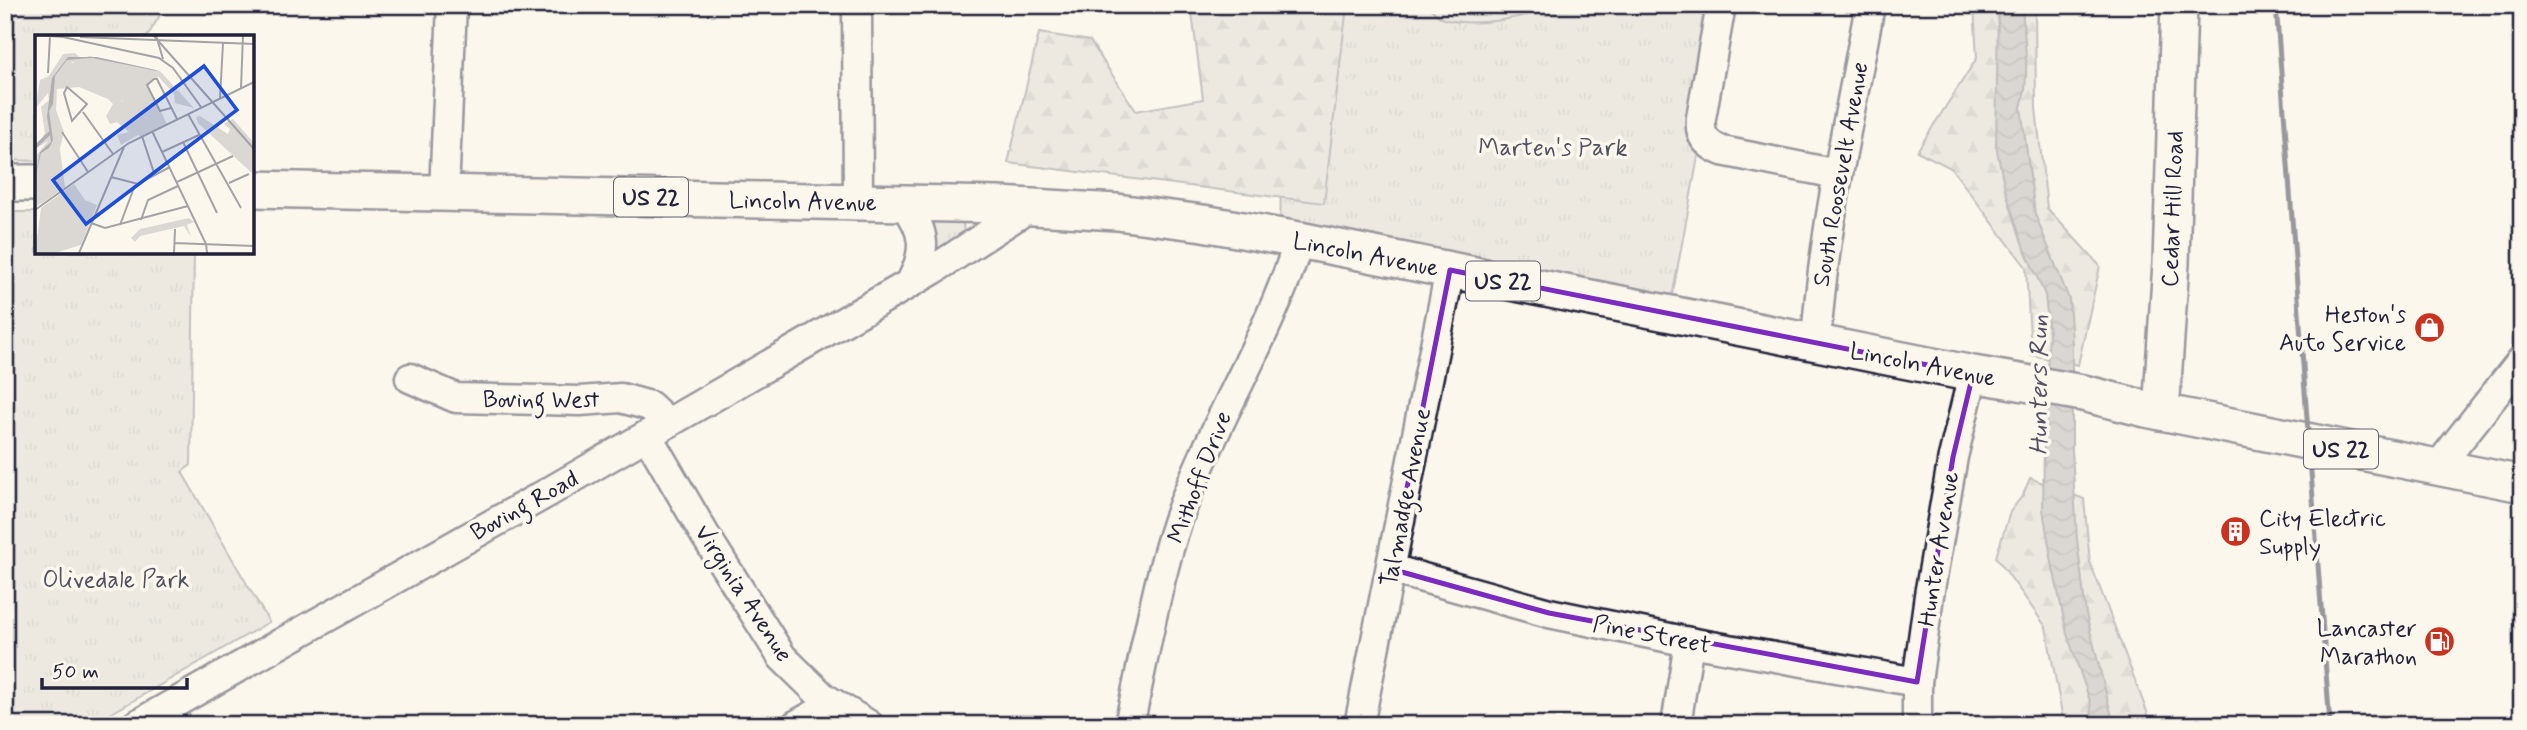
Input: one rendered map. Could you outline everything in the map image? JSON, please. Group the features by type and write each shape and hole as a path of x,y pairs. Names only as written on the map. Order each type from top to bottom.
{"main road":[{"name":"Cedar Hill Road","path":"2161,412 2171,263 2179,5"},
{"path":"5,183 35,183"},
{"name":"US 22","path":"254,188 444,192"},
{"name":"Lincoln Avenue","path":"444,192 1030,207 1117,212 1203,223 1973,374 2083,393 2161,412 2522,484"}],"street":[{"path":"444,192 452,5"},
{"path":"857,5 858,202"},
{"path":"1721,5 1701,118 1703,138 1722,151 1837,174"},
{"name":"South Roosevelt Avenue","path":"1816,343 1819,287 1837,174 1870,5"},
{"path":"905,204 916,219 923,246 920,263 911,282"},
{"name":"Boving Road","path":"135,725 953,258 1030,207"},
{"name":"Mithoff Drive","path":"1129,725 1159,590 1185,500 1207,447 1269,317 1299,240"},
{"name":"Talmadge Avenue","path":"1359,725 1450,270"},
{"path":"2437,468 2522,360"},
{"name":"Hunter Avenue","path":"1917,725 1917,682 1953,457 1973,374"},
{"name":"Boving West","path":"410,378 456,398 580,401 621,398 650,406 657,429"},
{"name":"Virginia Avenue","path":"657,429 705,535 782,657 802,678 834,704 869,725"},
{"name":"Pine Street","path":"1391,569 1549,613 1689,642 1917,682"},
{"path":"1676,725 1689,642"},
{"path":"796,725 834,704"}],"highlighted area":[{"path":"1450,270 1973,374 1953,457 1917,682 1549,613 1391,569"}],"green space":[{"path":"5,5 166,5 148,35 35,35 35,161 5,160"},
{"path":"1191,5 1347,5 1324,203 1008,163 1039,33 1090,41 1136,111 1203,99"},
{"name":"Marten's Park","path":"1284,5 1726,5 1669,314 1280,237"},
{"path":"1427,5 1555,5 1515,18 1456,22 1437,15"},
{"path":"1974,5 2035,5 2036,108 2047,208 2100,266 2078,365 2031,355 2026,267 1951,168 1917,151 1977,58"},
{"name":"Olivedale Park","path":"5,212 35,212 35,254 194,254 191,465 182,472 269,622 91,725 5,725"},
{"path":"934,219 958,219 963,223 964,235 935,251"},
{"path":"2030,478 2084,499 2090,562 2152,725 2064,725 2046,627 1996,557 2010,512 2023,495"}],"water":[{"path":"1998,5 2022,5 2026,82 2021,107 2035,214 2069,299 2077,539 2086,614 2114,725 2093,725 2090,701 2067,634 2043,510 2049,333 2045,295 2022,243 2005,189 1996,146"}],"railway":[{"path":"2276,5 2330,725"}],"place":[{"name":"Heston's Auto Service","path":"2429,328"},
{"name":"City Electric Supply","path":"2236,532"},
{"name":"Lancaster Marathon","path":"2440,642"}],"water label":[{"name":"Hunters Run","path":"2038,385"}]}
